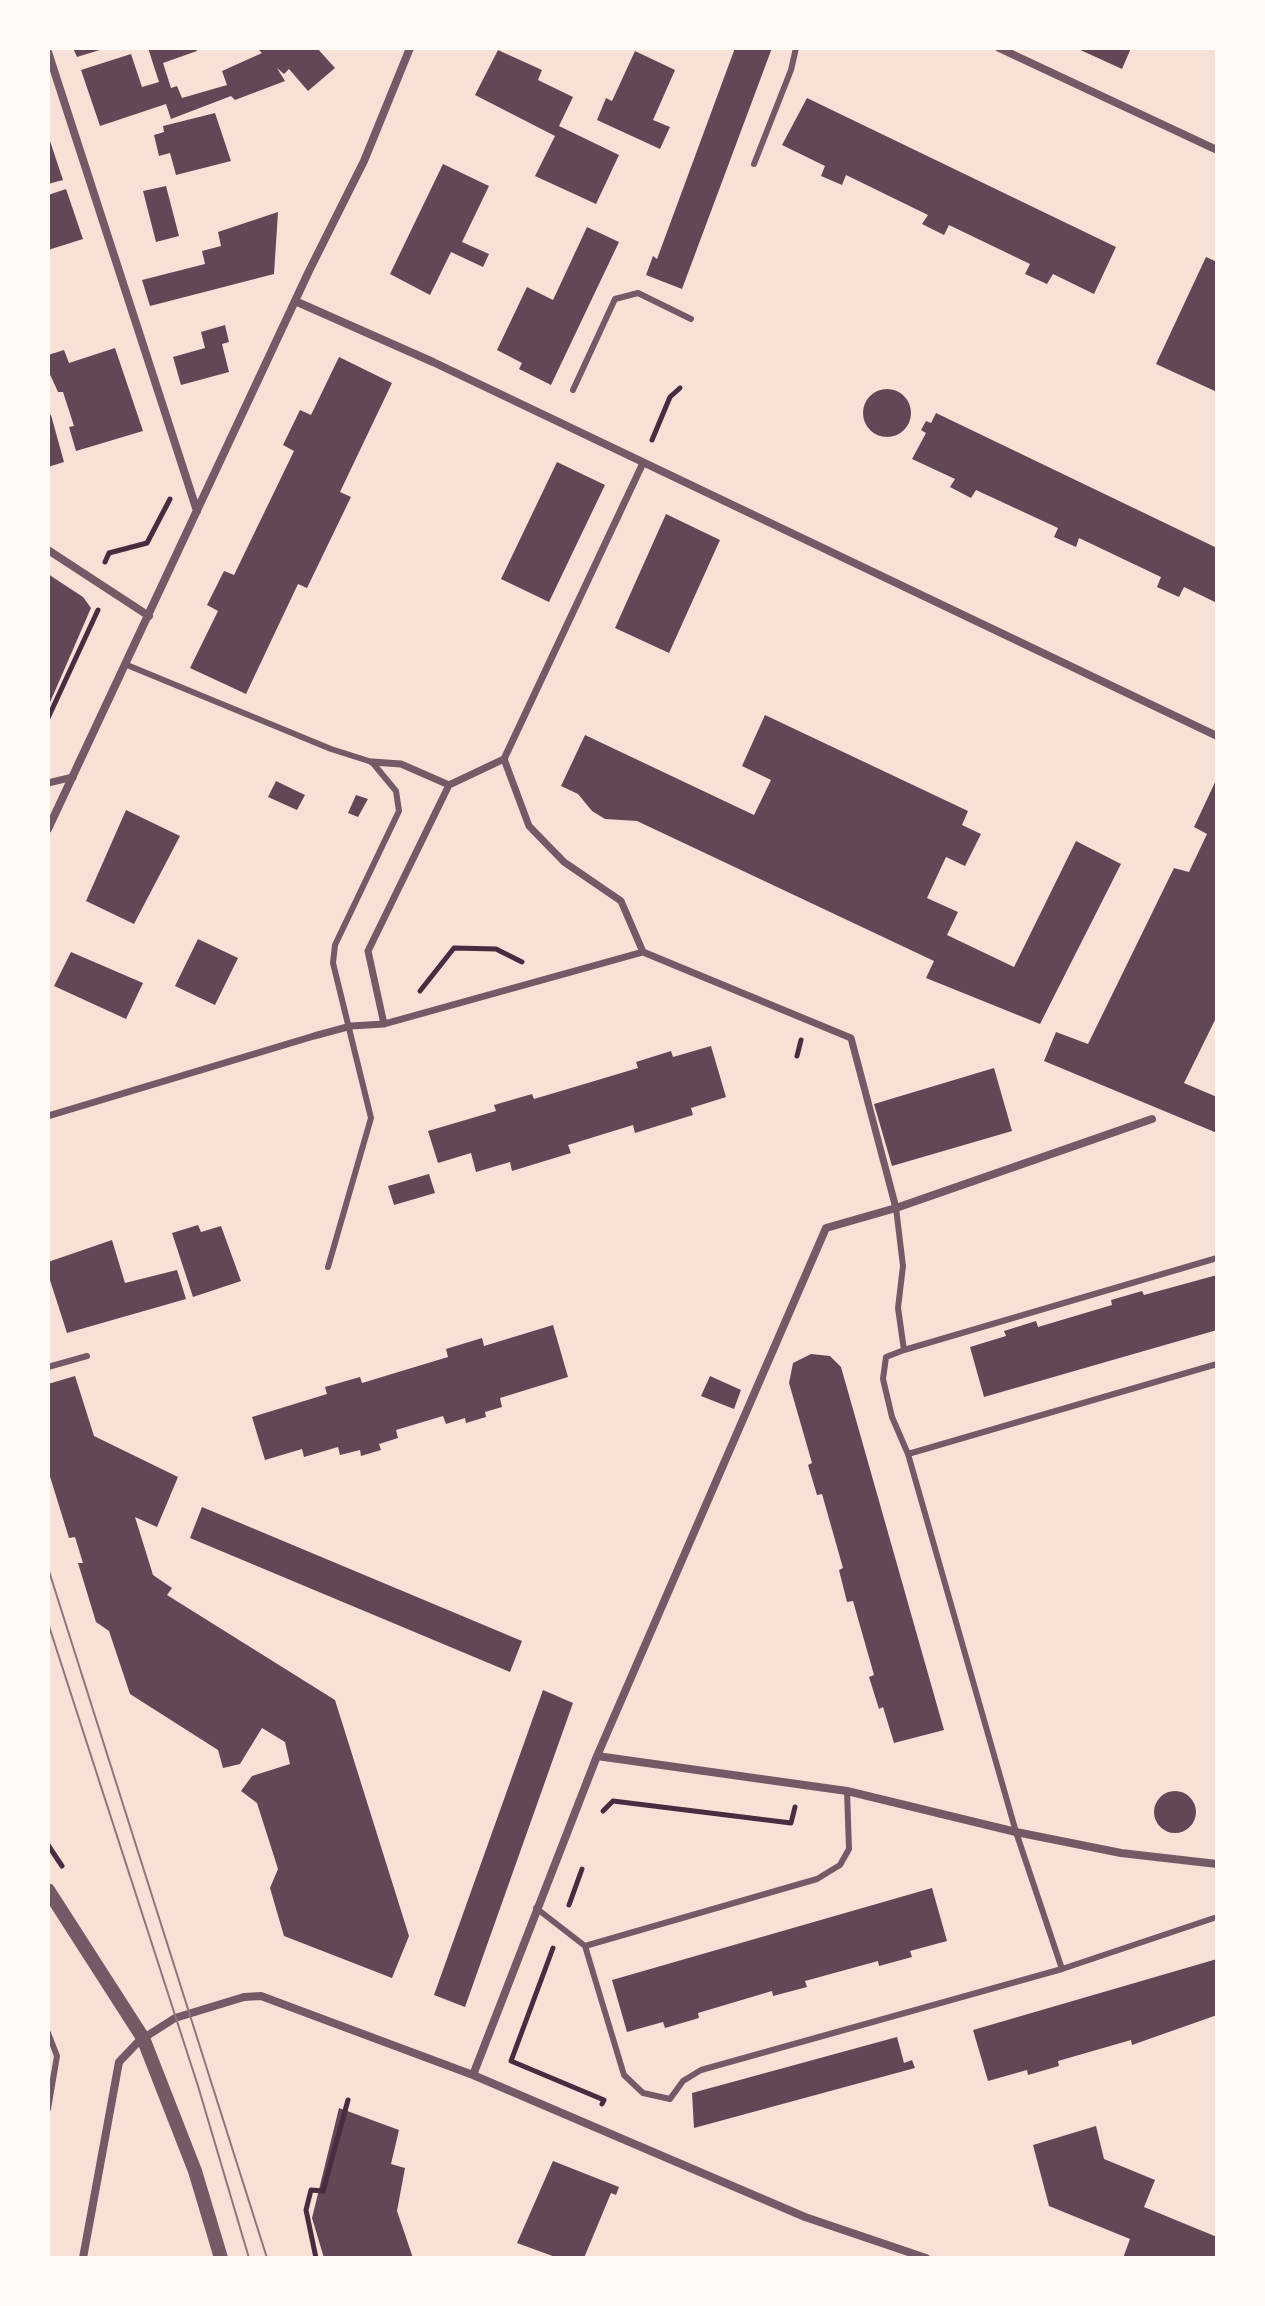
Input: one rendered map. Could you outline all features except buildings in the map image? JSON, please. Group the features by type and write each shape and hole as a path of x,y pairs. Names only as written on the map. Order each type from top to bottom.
{"street":[{"path":"48,829 295,301 364,161 410,48"},
{"path":"999,48 1217,150"},
{"path":"48,52 197,511"},
{"path":"295,301 1217,736"},
{"path":"384,1024 368,951 449,785 504,759 643,463"},
{"path":"48,550 149,616"},
{"path":"504,759 529,826 564,862 621,901 643,952"},
{"path":"372,762 401,764 449,785"},
{"path":"48,783 73,777"},
{"path":"48,1116 351,1026 384,1024 643,952 851,1038 896,1208"},
{"path":"473,2075 597,1756 826,1228 896,1208 1152,1119"},
{"path":"597,1756 847,1791 1016,1832 1121,1853 1217,1864"},
{"path":"48,1890 143,2038 195,2171 221,2258"},
{"path":"83,2258 119,2062 143,2038 175,2018 261,1996 473,2075 805,2217 926,2258"}],"lane":[{"path":"754,164 791,70 796,48"},
{"path":"573,390 615,299 638,293 691,319"},
{"path":"127,665 331,749 372,762 396,791 399,811 335,945 333,963 351,1026 371,1118 328,1267"},
{"path":"896,1208 903,1266 898,1308 904,1350"},
{"path":"1062,1969 1016,1832 908,1454 892,1417 883,1379 886,1357 1217,1258"},
{"path":"48,1367 87,1356"},
{"path":"908,1454 1217,1364"},
{"path":"585,1946 817,1879 840,1865 849,1849 847,1791"},
{"path":"536,1908 585,1946 624,2075 643,2093 670,2099 683,2081 701,2070 1062,1969 1217,1917"},
{"path":"48,2033 57,2056 48,2109"}],"path":[{"path":"643,463 670,397 680,388"},
{"path":"48,718 101,605 89,594 109,553 147,543 185,472"},
{"path":"397,1020 454,948 496,949 551,977"},
{"path":"316,2258 306,2210 311,2190 323,2191 348,2100"}],"tram line":[{"path":"48,1568 267,2258"},
{"path":"48,1623 198,2086 249,2258"}]}
